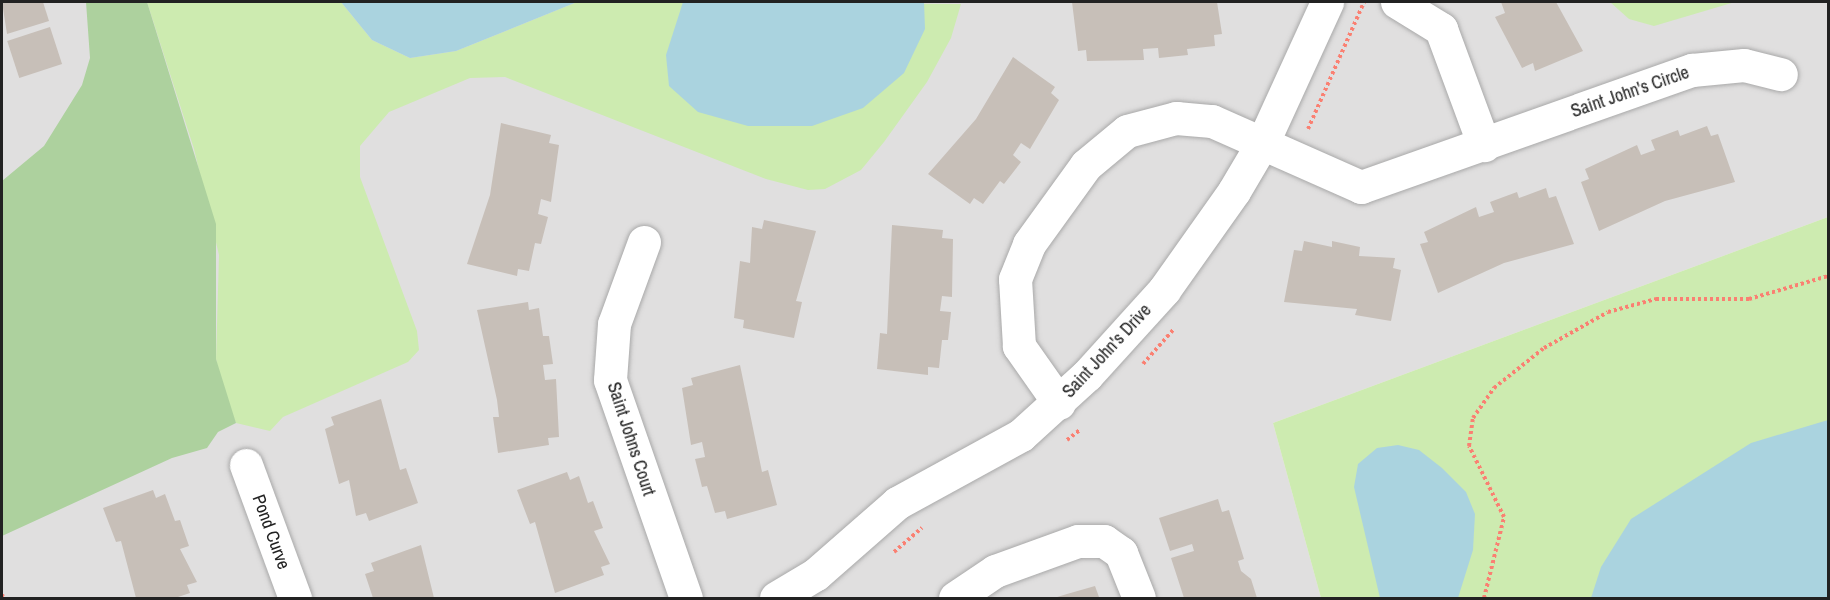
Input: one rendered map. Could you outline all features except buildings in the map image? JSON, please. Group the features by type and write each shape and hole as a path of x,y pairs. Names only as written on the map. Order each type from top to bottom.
{"street":[{"name":"Saint John's Drive","path":"776,598 816,574 897,503 1003,447 1059,403 1164,290 1263,142 1327,2"},
{"path":"1397,2 1441,29 1484,145"},
{"name":"Saint John's Circle","path":"1059,403 1022,352 1014,287 1029,244 1086,165 1126,131 1176,118 1212,121 1361,187 1692,70 1744,64 1780,74"},
{"name":"Saint Johns Court","path":"644,242 614,324 610,380 686,598"},
{"name":"Pond Curve","path":"246,465 295,598"},
{"path":"955,598 995,571 1078,541 1104,541 1121,553 1139,598"}],"path":[{"path":"1306,133 1364,2"},
{"path":"1484,598 1504,517 1469,446 1473,418 1494,388 1544,348 1608,312 1656,298 1749,299 1828,276"},
{"path":"2,594 3,598"}],"shaded area":[{"path":"2,2 1828,2 1828,217 1273,423 1321,598 2,598"}],"green space":[{"path":"86,2 147,2 216,224 216,359 236,423 218,432 207,448 172,458 2,536 2,181 44,146 82,85 90,58"},
{"path":"147,2 341,2 372,40 410,58 456,51 577,2 961,4 951,38 927,82 884,142 861,170 825,189 808,190 766,179 505,77 470,78 389,112 360,146 360,177 417,331 419,350 408,362 283,417 270,431 236,423 223,392 216,359 219,255 194,149"},
{"path":"1610,2 1735,2 1654,26 1629,19"},
{"path":"1828,217 1828,598 1321,598 1273,423"}],"water":[{"path":"341,2 577,2 456,51 410,58 372,40"},
{"path":"683,2 924,2 925,29 904,73 863,108 812,126 748,126 698,112 669,86 666,55"},
{"path":"1828,420 1828,598 1591,598 1601,567 1631,519 1751,443"},
{"path":"1398,445 1419,450 1442,468 1466,492 1475,514 1473,550 1458,598 1380,598 1354,487 1358,464 1377,448"}]}
